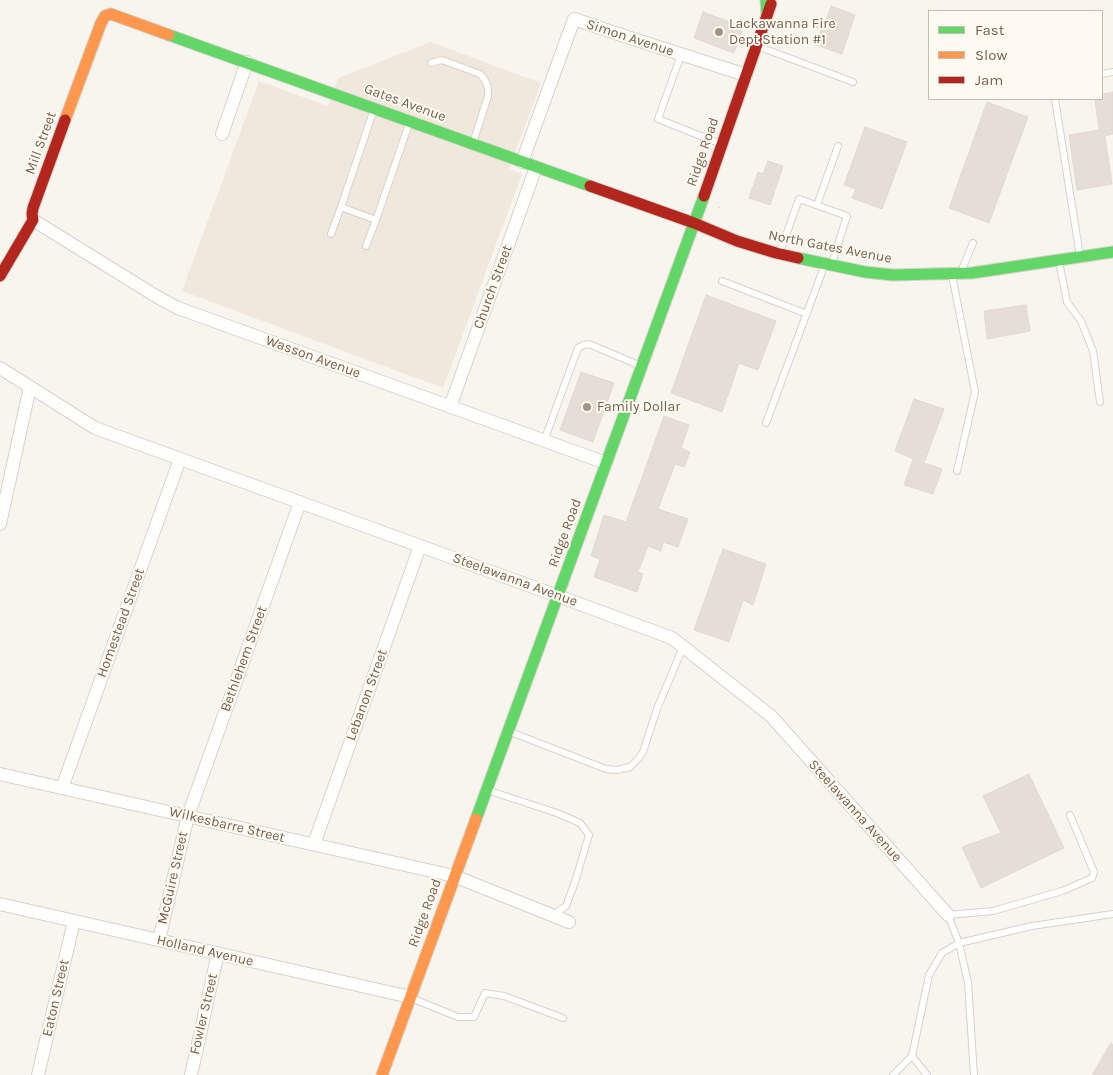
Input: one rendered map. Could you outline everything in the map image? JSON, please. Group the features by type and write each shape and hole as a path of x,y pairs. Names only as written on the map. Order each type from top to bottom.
{"main road":[{"path":"766,0 767,16"},
{"name":"Ridge Road","path":"382,1075 642,366 773,0"},
{"name":"Gates Avenue","path":"105,16 115,14 522,162 694,222"},
{"name":"Mill Street","path":"0,276 33,220 33,208 105,16"},
{"name":"North Gates Avenue","path":"694,222 761,249 865,272 893,275 972,273 1113,252"}],"street":[{"name":"Simon Avenue","path":"522,162 574,19 746,75"},
{"path":"222,134 246,62"},
{"name":"Church Street","path":"450,407 536,167"},
{"name":"Wasson Avenue","path":"33,220 178,308 606,463"},
{"name":"Steelawanna Avenue","path":"0,368 95,428 672,638 771,716 948,915"},
{"path":"0,524 30,387"},
{"name":"Homestead Street","path":"62,788 180,459"},
{"name":"Bethlehem Street","path":"188,816 300,502"},
{"name":"Lebanon Street","path":"314,844 420,546"},
{"name":"Wilkesbarre Street","path":"0,774 454,876 569,922"},
{"name":"McGuire Street","path":"159,940 188,816"},
{"name":"Holland Avenue","path":"0,904 410,997"},
{"name":"Eaton Street","path":"38,1075 74,921"},
{"name":"Fowler Street","path":"190,1075 218,954"}],"lane":[{"path":"756,46 852,82"},
{"path":"681,55 658,119 722,144"},
{"path":"431,63 442,60 480,74 485,80 488,96 473,144"},
{"path":"1054,100 1080,257"},
{"path":"331,234 375,108"},
{"path":"366,246 410,121"},
{"path":"817,205 838,146"},
{"path":"766,423 807,314 847,216 799,199 780,254"},
{"path":"340,207 376,220"},
{"path":"957,471 975,392 962,331 956,273 973,243"},
{"path":"1059,260 1067,302 1081,321 1093,351 1100,402"},
{"path":"722,282 807,314"},
{"path":"544,441 578,348 589,344 642,366"},
{"path":"508,730 606,769 617,770 630,766 643,752 657,709 683,647"},
{"path":"486,790 557,813 580,823 589,835 566,906 553,916"},
{"path":"974,1075 968,983 959,943 948,915 993,911 1062,891 1092,878 1094,872 1070,815"},
{"path":"893,1075 912,1056 929,975 942,953 959,943 1032,926 1113,914"},
{"path":"410,997 458,1017 474,1017 485,993 504,996 563,1018"},
{"path":"912,1056 927,1075"}],"shaded area":[{"path":"431,42 541,83 509,169 522,174 443,388 182,291 259,81 328,106 338,78"}],"building":[{"path":"831,6 855,15 842,54 816,45 821,29 815,27 819,17 826,20"},
{"name":"Lackawanna Fire Dept Station #1","path":"703,12 743,27 734,53 694,38"},
{"path":"1113,92 1113,134 1105,136 1112,184 1077,190 1069,135 1099,130 1095,100 1103,100 1103,94"},
{"path":"987,102 1028,117 989,223 949,208"},
{"path":"865,127 907,142 882,209 852,198 856,189 844,185"},
{"path":"768,161 783,166 770,205 749,198 758,172 763,174"},
{"path":"706,295 776,321 758,370 739,363 722,412 671,393"},
{"path":"1026,305 1030,331 987,339 984,311"},
{"name":"Family Dollar","path":"581,372 614,383 593,442 560,430"},
{"path":"914,399 944,409 924,463 942,469 933,494 904,485 913,459 895,451"},
{"path":"664,416 689,425 681,448 690,452 684,467 675,464 658,509 688,519 678,547 663,542 661,551 648,546 638,572 643,574 637,592 594,577 600,559 591,556 604,515 626,522"},
{"path":"723,549 766,564 753,605 743,600 729,642 694,630"},
{"path":"1029,774 1064,848 981,888 962,847 1001,833 983,796"},
{"path":"1111,1043 1113,1045 1113,1075 1092,1075"}],"traffic: fast":[{"path":"766,0 767,16"},
{"path":"169,35 590,186"},
{"path":"476,819 704,196"},
{"path":"798,258 865,272 893,275 972,273 1113,252"}],"traffic: slow":[{"path":"65,120 105,16 111,14 169,35"},
{"path":"382,1075 476,819"}],"traffic: jam":[{"path":"704,196 771,4"},
{"path":"0,276 33,220 33,208 65,120"},
{"path":"590,186 694,223 737,241 798,258"}],"place":[{"name":"Lackawanna Fire Dept Station #1","path":"719,32"},
{"name":"Family Dollar","path":"587,407"}]}
